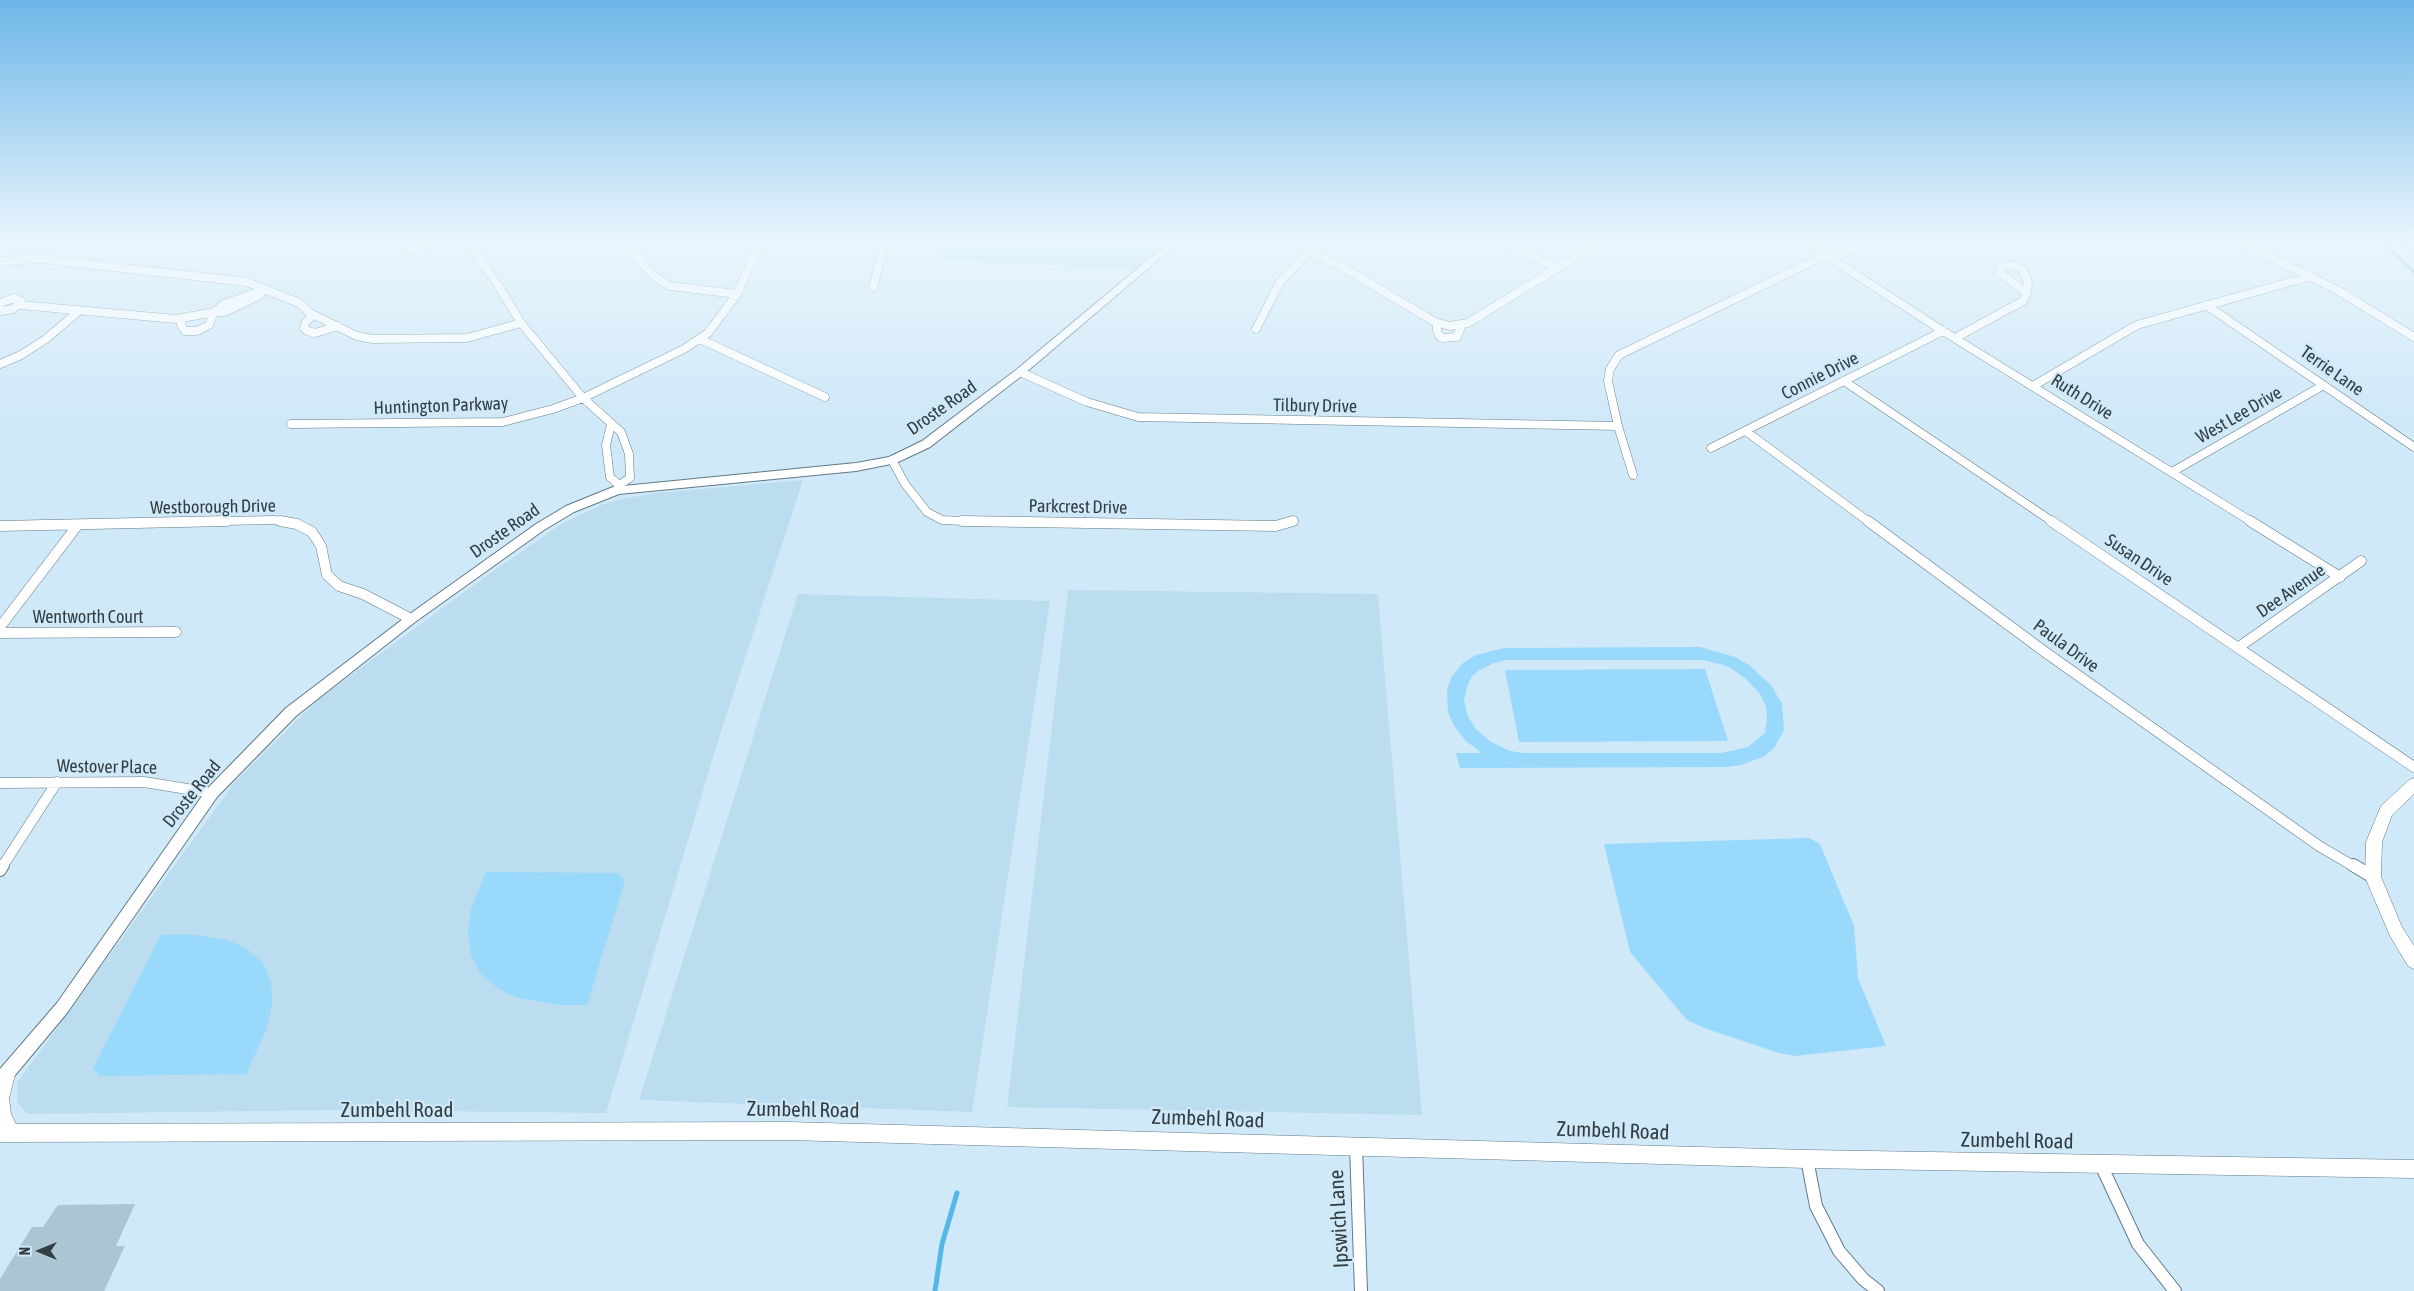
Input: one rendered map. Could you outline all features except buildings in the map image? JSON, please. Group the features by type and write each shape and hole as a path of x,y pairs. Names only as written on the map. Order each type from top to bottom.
{"main road":[{"path":"2414,784 2386,811 2374,842 2373,877 2396,930 2414,961"},
{"path":"3,1078 0,1098 5,1133"},
{"name":"Zumbehl Road","path":"5,1133 788,1131 1807,1159 2414,1169"}],"street":[{"path":"0,311 9,310 20,305 181,318 214,312 226,303"},
{"path":"299,303 313,315 357,336 372,340 467,338 521,323"},
{"path":"509,303 521,323 582,398 621,432 629,454 630,478 618,488 610,477 606,445 611,425"},
{"name":"Huntington Parkway","path":"291,424 503,422 553,409 582,398 700,339 708,333 730,303"},
{"name":"Droste Road","path":"3,1078 62,1008 212,793 291,712 410,619 540,527 570,510 618,488 856,467 892,460 926,444 1020,372 1102,303"},
{"path":"1256,330 1269,303"},
{"path":"1404,303 1437,323 1450,326 1468,323 1499,303"},
{"path":"1633,475 1618,426 1608,381 1610,369 1619,355 1728,303"},
{"name":"Ruth Drive","path":"1899,303 2340,577"},
{"path":"1955,338 2020,303"},
{"path":"2033,386 2137,325 2212,303"},
{"path":"2359,303 2414,338"},
{"name":"Terrie Lane","path":"2206,305 2266,344 2322,386 2414,446"},
{"path":"0,364 22,355 46,339 80,310"},
{"path":"181,318 181,325 185,331 196,331 209,325 214,312"},
{"path":"313,315 306,322 304,328 307,331 315,333 338,326"},
{"path":"1437,323 1437,331 1444,338 1457,337 1462,324"},
{"name":"Connie Drive","path":"1711,448 1747,432 1943,331"},
{"path":"700,339 825,396"},
{"name":"Tilbury Drive","path":"1020,372 1087,402 1138,417 1265,421 1618,426"},
{"name":"Susan Drive","path":"1844,381 2414,767"},
{"name":"West Lee Drive","path":"2172,472 2322,386"},
{"name":"Paula Drive","path":"1747,432 2101,692 2319,846 2373,877"},
{"name":"Parkcrest Drive","path":"892,460 905,484 927,512 942,520 1270,526 1293,521"},
{"name":"Westborough Drive","path":"0,526 77,526 274,520 297,524 312,532 321,546 327,575 339,586 363,594 410,619"},
{"path":"0,627 77,526"},
{"name":"Dee Avenue","path":"2240,648 2361,561"},
{"name":"Wentworth Court","path":"0,633 176,632"},
{"path":"0,870 57,782"},
{"name":"Westover Place","path":"0,783 144,782 212,793"},
{"name":"Ipswich Lane","path":"1356,1146 1361,1291"},
{"path":"1807,1159 1816,1206 1839,1251 1863,1279 1878,1291"},
{"path":"2101,1165 2138,1244 2175,1291"}],"shaded area":[{"path":"803,480 717,744 606,1113 336,1110 27,1114 17,1102 17,1083 235,782 316,701 486,576 563,523 601,505 621,499 657,493"},
{"path":"1068,590 1378,594 1422,1115 1007,1107"},
{"path":"798,594 1050,601 972,1112 639,1100"},
{"path":"1700,647 1735,657 1749,665 1771,685 1782,704 1784,730 1774,748 1765,756 1741,765 1726,767 1460,768 1456,753 1482,753 1466,741 1454,726 1448,712 1447,690 1452,676 1463,663 1476,655 1504,648","holes":["1507,660 1702,660 1731,668 1746,679 1760,694 1766,706 1765,733 1748,747 1721,753 1524,753 1510,751 1491,742 1476,729 1468,717 1464,701 1472,676 1494,663"]},
{"path":"1705,669 1728,741 1519,742 1505,670"},
{"path":"1809,838 1820,844 1854,926 1858,978 1886,1046 1795,1056 1779,1053 1707,1029 1687,1020 1630,952 1604,844"},
{"path":"486,872 617,873 625,880 587,1005 560,1005 518,998 499,989 481,974 471,955 468,932 471,909"},
{"path":"188,934 227,940 246,948 262,962 271,981 272,1005 266,1030 246,1074 100,1076 93,1068 161,935"}],"waterway":[{"path":"935,1291 942,1244 957,1193"}]}
